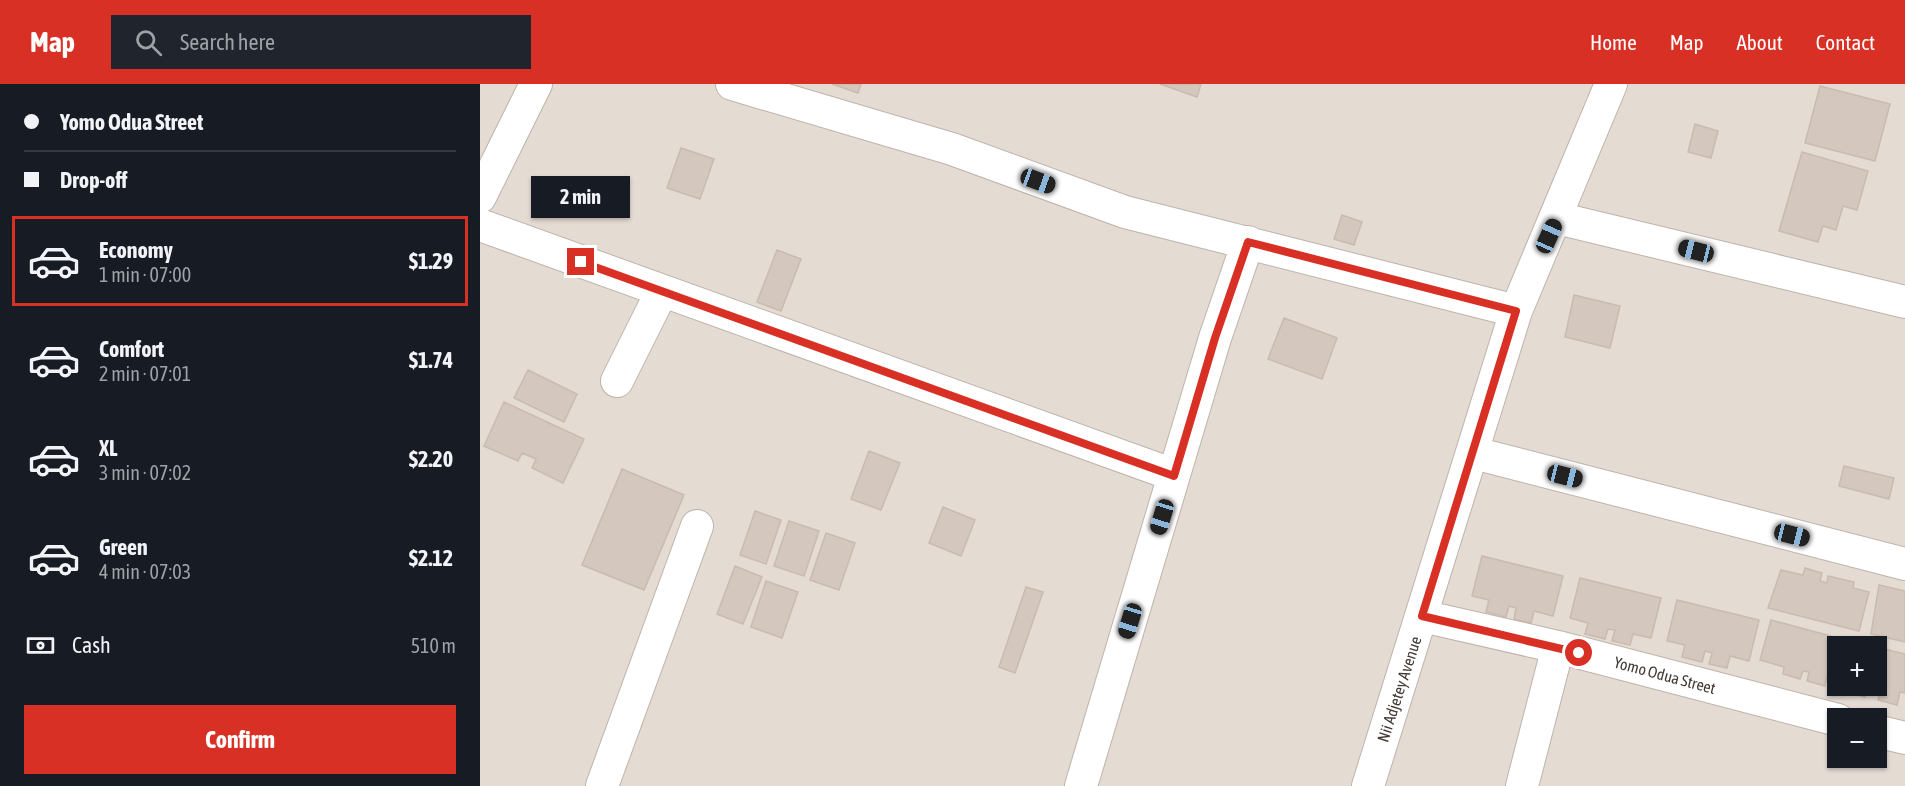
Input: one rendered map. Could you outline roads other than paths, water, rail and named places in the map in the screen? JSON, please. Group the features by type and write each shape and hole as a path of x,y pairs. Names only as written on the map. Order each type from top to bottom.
{"street":[{"path":"480,198 536,84"},
{"path":"732,84 952,149 1125,212 1516,311"},
{"name":"Nii Adjetey Avenue","path":"1368,786 1474,453 1516,311 1557,218 1611,84"},
{"path":"1557,218 1905,302"},
{"path":"480,225 1174,476"},
{"path":"1081,786 1215,338 1248,242"},
{"path":"617,381 662,291"},
{"path":"1474,453 1905,564"},
{"path":"602,786 697,526"},
{"name":"Yomo Odua Street","path":"1422,616 1558,647 1827,717"},
{"path":"1522,786 1558,647"},
{"path":"1887,734 1905,738"}]}
